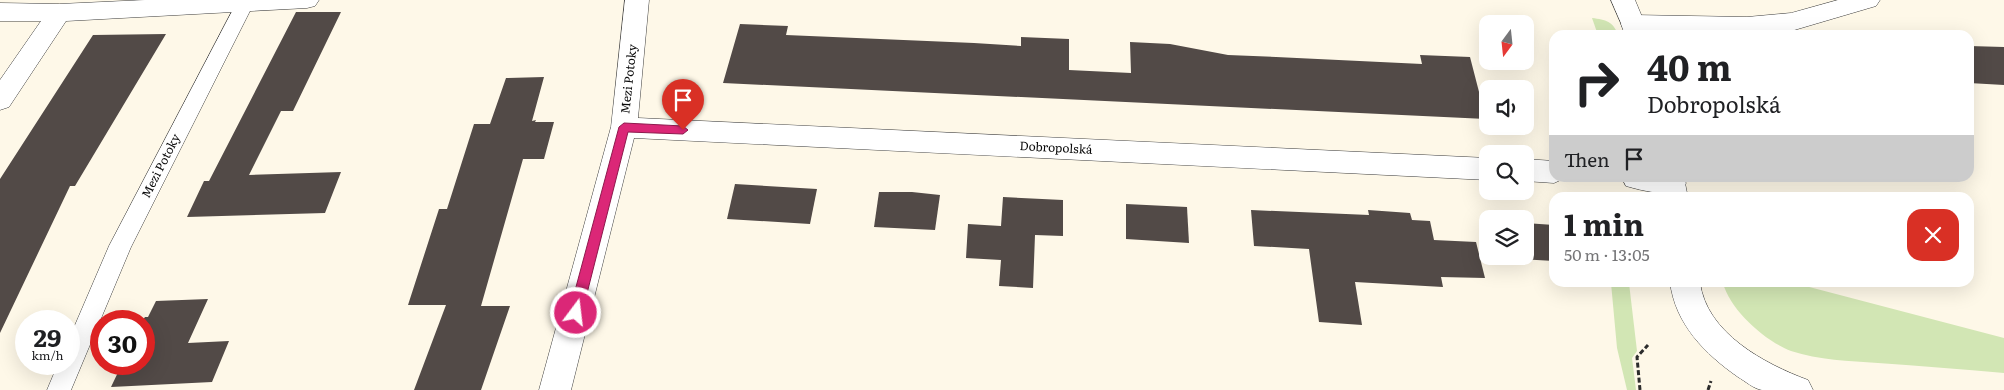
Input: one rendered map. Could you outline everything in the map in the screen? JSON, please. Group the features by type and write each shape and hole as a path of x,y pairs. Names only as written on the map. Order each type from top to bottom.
{"street":[{"path":"0,12 59,13 307,0"},
{"name":"Mezi Potoky","path":"556,390 624,127 637,0"},
{"path":"1623,0 1635,30 1747,26 1791,22 1868,0"},
{"path":"0,100 59,13"},
{"name":"Dobropolská","path":"624,127 1479,169"},
{"path":"1534,171 1549,172"},
{"path":"1654,182 1672,186"},
{"path":"1685,287 1692,312 1712,336 1738,360 1796,390"}],"lane":[{"name":"Mezi Potoky","path":"58,390 120,246 245,3"}],"path":[{"path":"1640,390 1636,357 1648,345"}],"green space":[{"path":"1592,18 1608,22 1616,30 1596,30"},
{"path":"1611,287 1629,287 1637,351 1632,358 1636,390 1627,390 1617,348"},
{"path":"1725,287 1809,287 2004,338 2004,373 1834,360 1791,351 1770,340 1750,323 1733,304"}],"building":[{"path":"296,12 341,12 293,111 281,111 249,175 341,172 325,213 187,217 204,181 209,181"},
{"path":"740,24 788,26 786,35 1021,46 1021,37 1069,39 1069,70 1131,73 1130,42 1170,44 1228,55 1422,64 1420,55 1470,57 1479,92 1479,119 723,83"},
{"path":"166,34 75,186 70,186 0,333 0,179 93,35"},
{"path":"1974,46 2004,47 2004,85 1974,83"},
{"path":"544,77 532,121 554,122 544,159 523,159 481,306 510,306 481,390 414,390 446,305 408,305 439,209 447,209 474,124 490,124 506,78"},
{"path":"735,184 817,189 810,224 727,219"},
{"path":"879,192 912,192 940,195 935,230 874,227"},
{"path":"1003,197 1063,200 1063,236 1035,235 1033,288 999,286 1001,260 966,258 968,224 1001,226"},
{"path":"1126,204 1187,207 1189,243 1126,239"},
{"path":"1251,210 1369,215 1368,210 1410,213 1412,220 1430,221 1434,240 1476,242 1479,265 1482,265 1485,278 1441,277 1443,287 1355,282 1362,325 1319,322 1309,249 1254,246"},
{"path":"1534,224 1549,225 1549,261 1534,260"},
{"path":"208,299 188,343 229,341 212,382 111,387 117,375 155,375 155,310 152,310 156,301"}],"route":[{"path":"576,313 624,127 683,130"}]}
